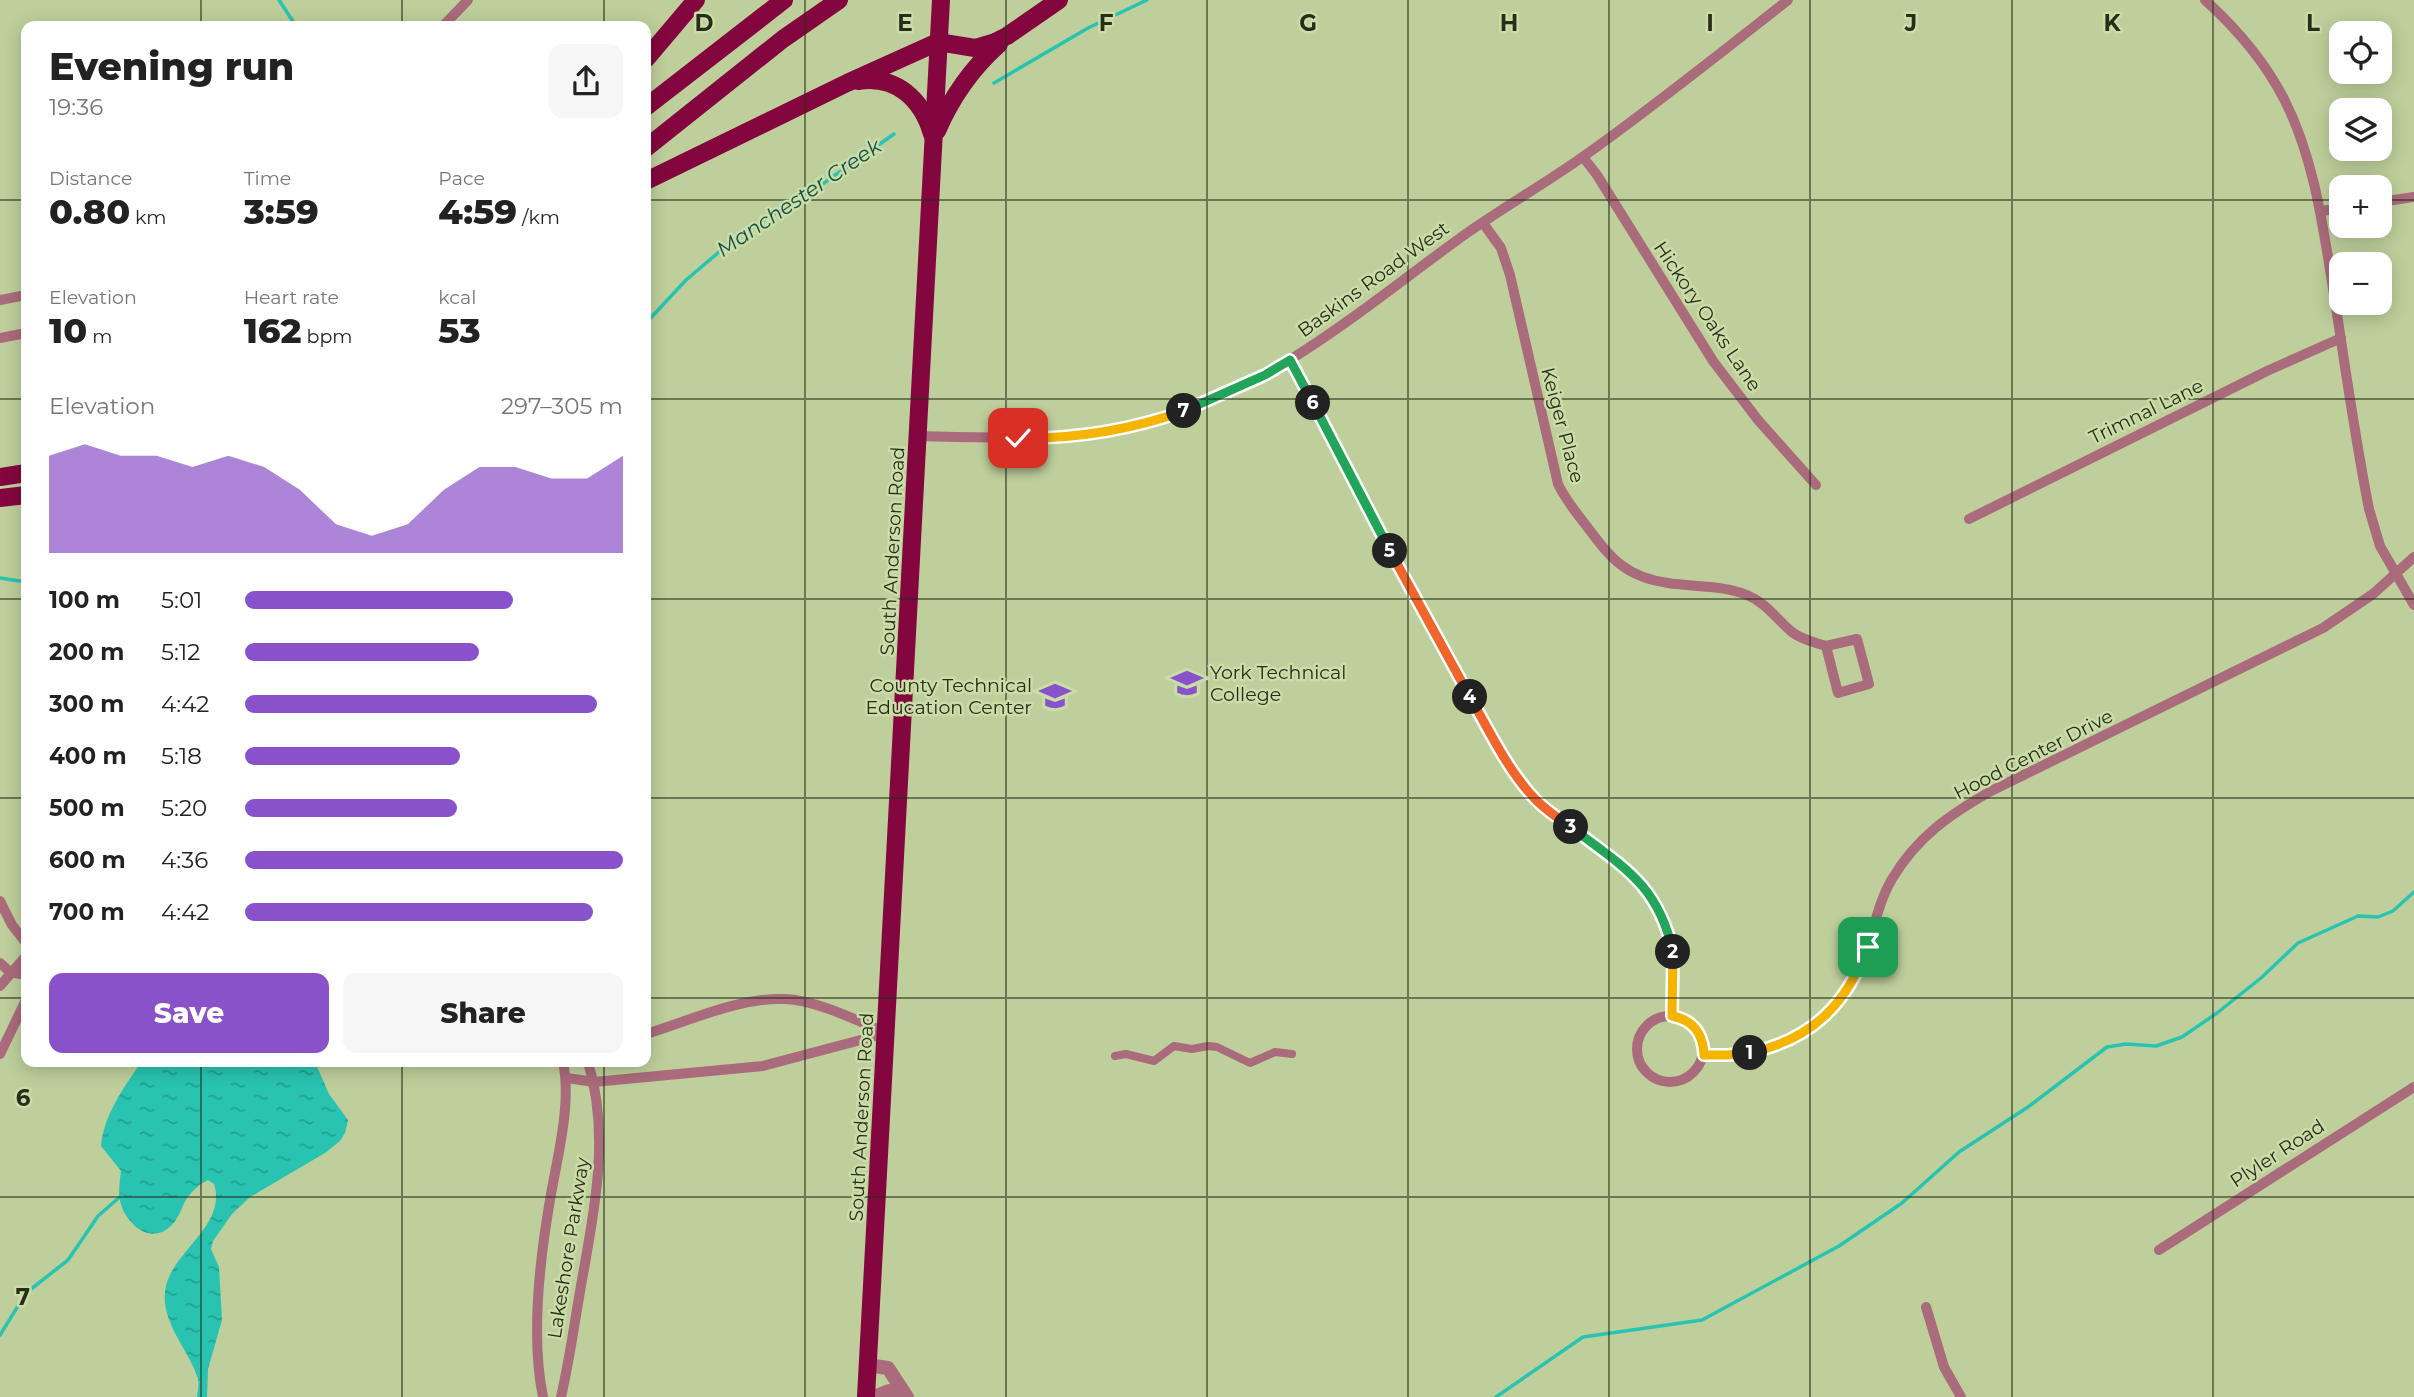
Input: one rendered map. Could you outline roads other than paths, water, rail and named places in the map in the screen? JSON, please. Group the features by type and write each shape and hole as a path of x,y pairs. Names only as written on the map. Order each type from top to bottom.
{"main road":[{"path":"651,53 696,0"},
{"path":"651,103 784,0"},
{"path":"651,144 783,39 839,0"},
{"name":"South Anderson Road","path":"866,1397 941,0"},
{"path":"933,141 952,99 970,72 1007,36 1059,0"},
{"path":"651,179 938,42 975,48 1007,36"},
{"path":"847,83 875,79 900,86 920,107 929,124 933,141"},
{"path":"0,477 21,474"},
{"path":"0,498 21,496"}],"street":[{"path":"448,21 468,0"},
{"name":"Baskins Road West","path":"919,436 1039,438 1116,430 1157,421 1198,407 1265,375 1483,223 1583,157 1788,0"},
{"path":"2205,0 2228,21 2255,55 2284,99 2308,160 2321,211 2368,509 2380,546 2414,606"},
{"name":"Hickory Oaks Lane","path":"1583,157 1597,175 1713,361 1758,421 1816,485"},
{"path":"2392,200 2414,197"},
{"path":"2321,211 2329,210"},
{"name":"Keiger Place","path":"1483,223 1501,248 1510,275 1558,484 1563,495 1606,553 1629,571 1643,577 1667,583 1743,593 1767,606 1801,638 1826,646 1857,639 1869,684 1838,693 1826,646"},
{"path":"0,300 21,296"},
{"path":"0,338 21,334"},
{"name":"Trimnal Lane","path":"1969,519 2264,372 2341,338"},
{"path":"1290,360 1411,592 1507,763 1537,801 1626,869 1656,903 1673,951 1672,1016"},
{"name":"Hood Center Drive","path":"1704,1055 1727,1055 1771,1048 1797,1036 1833,1008 1850,987 1861,965 1891,881 1924,836 1966,805 2298,642 2348,612 2396,575 2414,556"},
{"path":"0,901 21,937"},
{"path":"0,986 21,961"},
{"path":"0,963 10,972 21,974"},
{"path":"651,1032 751,1000 787,999 834,1011 887,1033"},
{"path":"0,1054 21,1010"},
{"path":"1660,1017 1683,1018 1700,1033 1704,1055 1694,1073 1675,1083 1654,1079 1645,1072 1639,1062 1638,1040 1650,1022 1660,1017"},
{"path":"567,1078 594,1082 763,1066 887,1033"},
{"path":"1115,1056 1129,1055 1154,1060 1174,1046 1192,1049 1217,1047 1250,1063 1275,1052 1293,1054"},
{"name":"Lakeshore Parkway","path":"543,1397 539,1380 539,1288 561,1138 567,1078 564,1067"},
{"name":"Lakeshore Parkway","path":"561,1397 594,1210 601,1143 594,1082 590,1067"},
{"name":"Plyler Road","path":"2159,1250 2414,1087"},
{"path":"1926,1307 1944,1367 1961,1397"},
{"path":"867,1365 888,1368 906,1397"},
{"path":"874,1397 889,1391 906,1397"}],"water":[{"path":"138,1067 317,1067 329,1094 348,1120 340,1141 325,1153 250,1197 232,1214 213,1241 211,1249 219,1267 222,1320 208,1369 207,1397 197,1397 198,1378 170,1322 165,1298 171,1273 207,1225 213,1212 216,1199 214,1184 208,1180 194,1190 177,1218 162,1232 143,1232 132,1223 121,1205 121,1171 101,1146 110,1112"}],"waterway":[{"path":"279,0 293,21"},
{"name":"Manchester Creek","path":"994,83 1088,28 1147,0"},
{"name":"Manchester Creek","path":"651,318 686,280 738,236 824,183 894,134"},
{"name":"Manchester Creek","path":"0,578 21,581"},
{"path":"1496,1397 1583,1337 1702,1320 1839,1246 1902,1203 1959,1152 2028,1107 2107,1047 2126,1044 2156,1046 2182,1037 2261,978 2298,943 2358,916 2378,917 2393,911 2414,892"},
{"path":"0,1335 26,1293 68,1260 98,1216 122,1195"}],"place":[{"name":"York Technical College","path":"1187,683"},
{"name":"County Technical Education Center","path":"1055,696"}]}
